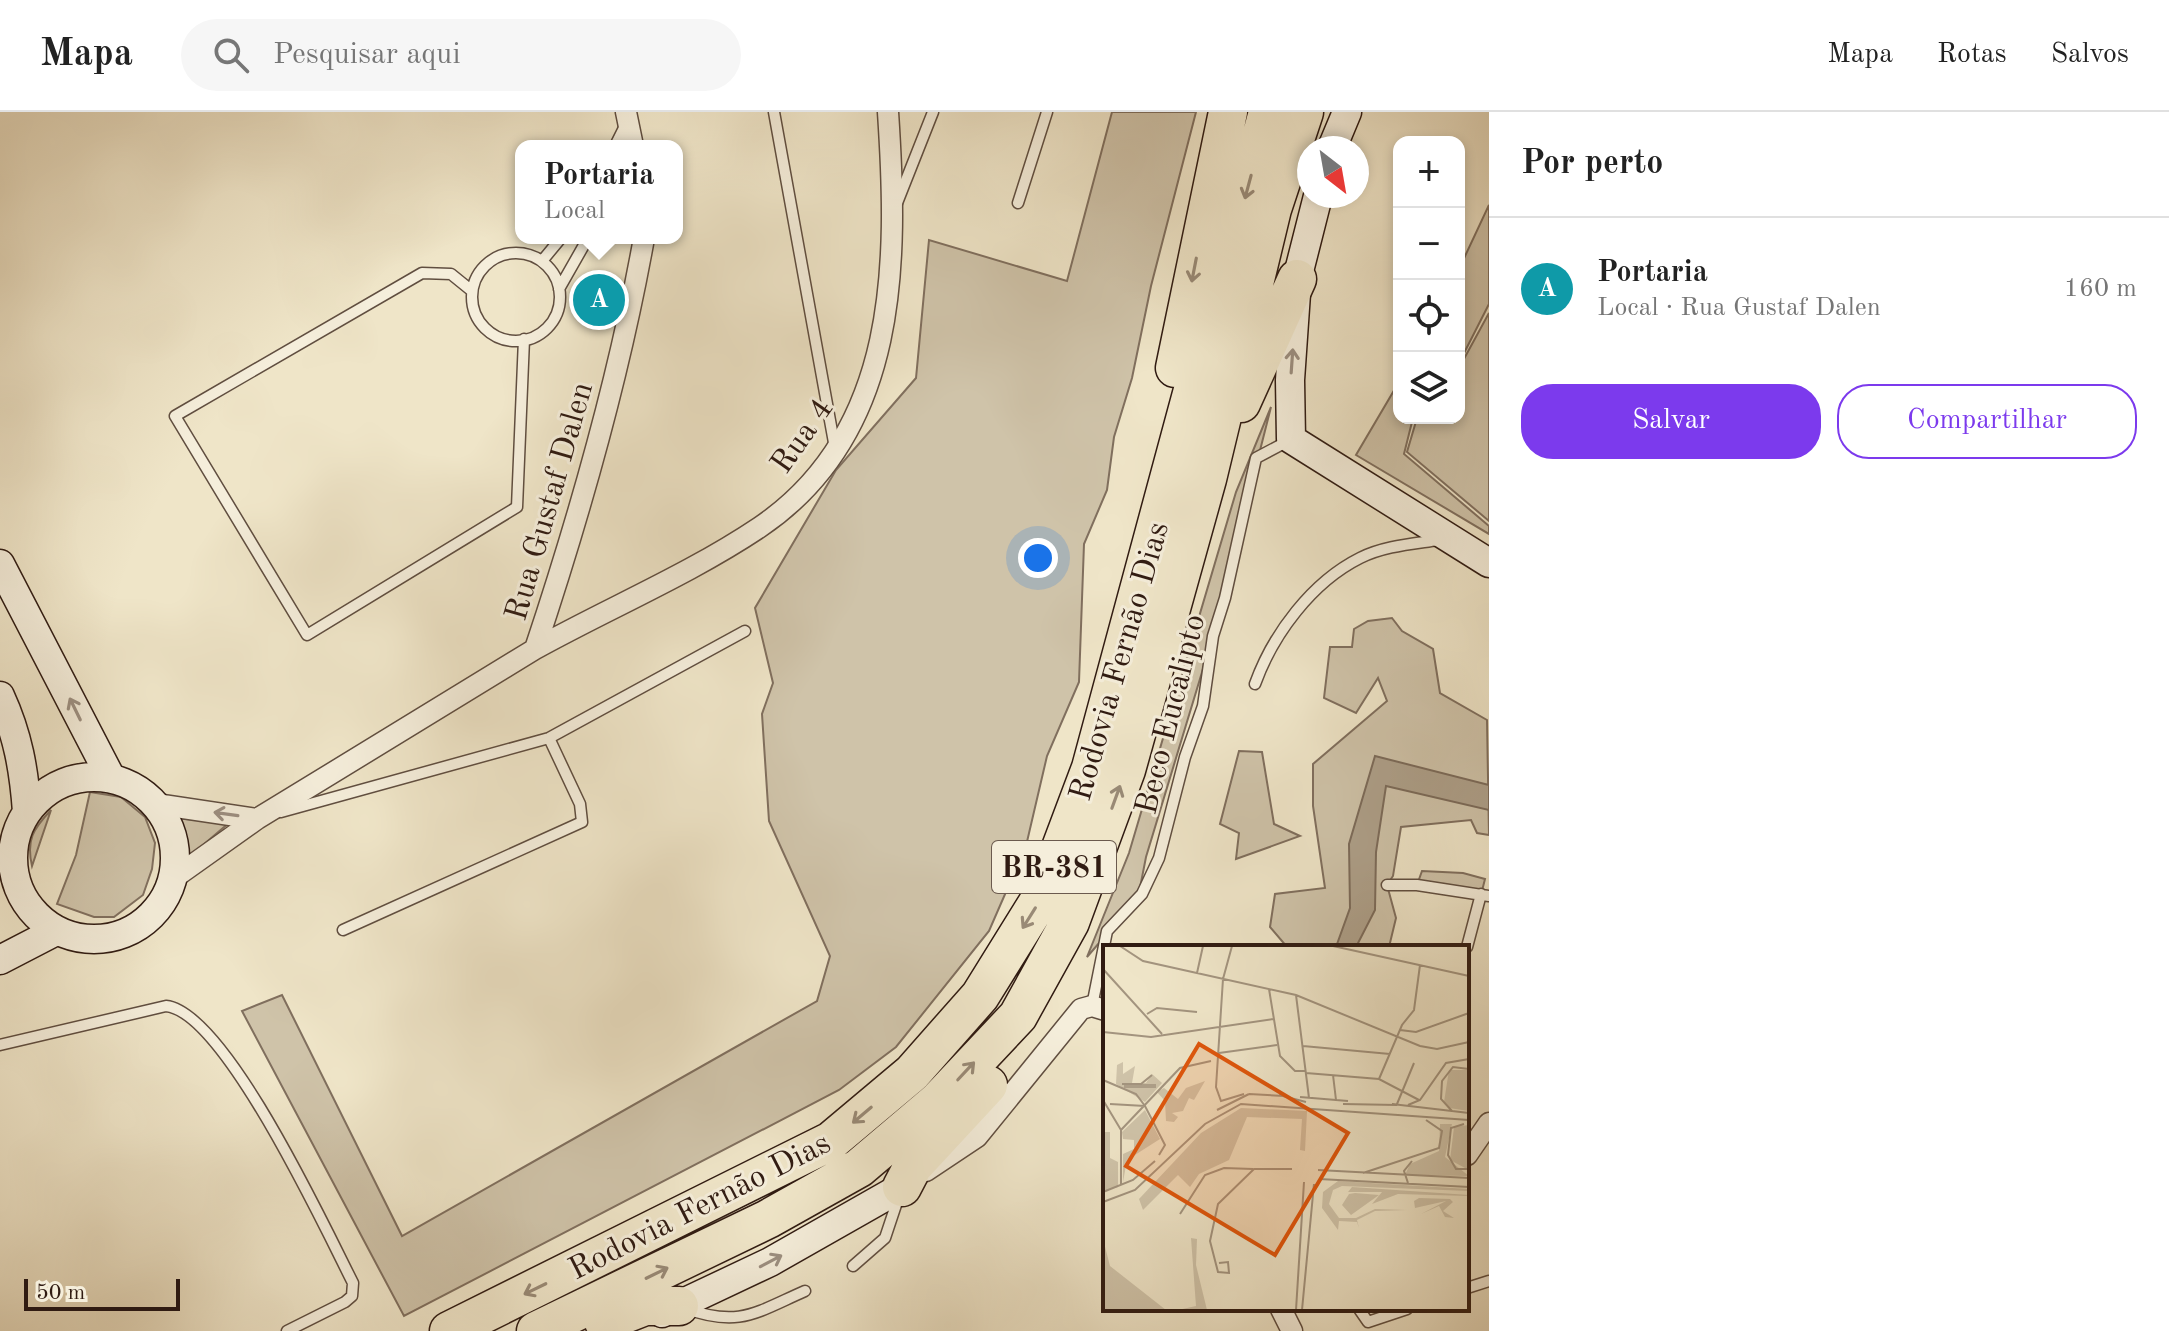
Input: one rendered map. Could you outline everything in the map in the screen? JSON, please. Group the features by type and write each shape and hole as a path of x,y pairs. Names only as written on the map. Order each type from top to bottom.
{"highway":[{"path":"1146,564 1150,501 1228,112"},
{"name":"Rodovia Fernão Dias","path":"452,1327 831,1141 912,1073 980,996 1044,893 1091,768 1268,112"},
{"name":"Rodovia Fernão Dias","path":"536,1331 768,1219 859,1168 938,1101 1018,1016 1070,922 1126,770 1207,479 1248,297 1272,209 1304,112"},
{"name":"BR-381","path":"1207,479 1297,279"},
{"path":"902,1187 913,1166 1023,1047 1046,1010 1070,922"},
{"path":"583,1331 645,1306 679,1306"}],"main road":[{"path":"1337,136 1347,112"},
{"name":"BR-381","path":"1297,279 1315,208"},
{"path":"1297,279 1290,380 1291,439 1489,563"},
{"path":"0,564 111,778"},
{"path":"0,696 15,728 24,769 27,812"},
{"path":"79,778 111,778 127,783 156,804 173,835 178,863 165,899 145,923 117,937 86,940 56,931 32,912 6,869 15,836 27,812 50,790 79,778"},
{"path":"0,960 56,931"},
{"path":"626,1331 770,1262 902,1187"}],"street":[{"name":"Rua 4","path":"535,649 762,526 804,489 835,450 866,393 881,351 895,208 888,112"},
{"path":"627,117 632,140"},
{"name":"Rua Gustaf Dalen","path":"174,878 257,819 535,649 572,538 626,341 643,244"},
{"path":"156,804 257,819"},
{"path":"902,1187 977,1137 1033,1072 1072,1017 1098,1008"},
{"path":"1282,1311 1292,1331"}],"lane":[{"path":"774,112 835,450"},
{"path":"895,208 933,112"},
{"path":"1018,203 1047,112"},
{"path":"617,140 627,117"},
{"path":"542,261 556,244"},
{"path":"559,289 585,244"},
{"path":"513,253 542,261 556,278 559,289 559,304 554,318 544,330 524,339 502,338 489,331 473,306 472,291 486,265 498,257 513,253"},
{"path":"472,291 451,274 422,273 175,416 307,635 517,507 524,339"},
{"name":"Beco Eucalipto","path":"1105,945 1107,931 1142,894 1159,858 1185,757 1203,706 1213,636 1225,598 1256,458 1291,439"},
{"path":"1255,684 1264,657 1290,620 1310,596 1337,575 1359,559 1387,548 1448,538"},
{"path":"257,819 549,738 745,631"},
{"path":"343,930 582,822 580,804 549,738"},
{"path":"1387,885 1485,895 1468,945"},
{"name":"Beco Eucalipto","path":"1098,1008 1103,965"},
{"path":"0,1045 166,1006 185,1010 213,1036 258,1105 353,1283 352,1296 345,1302 287,1331"},
{"path":"853,1266 885,1238 902,1187"},
{"path":"1469,1287 1489,1281"},
{"path":"679,1306 717,1319 748,1316 805,1291"},
{"path":"1360,1311 1368,1322 1401,1311"}],"shaded area":[{"path":"1112,112 1196,112 1151,286 1132,378 1114,437 1107,490 1084,544 1079,682 1047,756 1026,846 989,931 896,1047 839,1090 404,1316 242,1011 282,995 402,1236 817,1001 830,956 769,821 762,714 773,683 755,608 836,470 916,378 929,240 1067,281"},
{"path":"1489,205 1489,304 1465,351 1465,280 1465,256"},
{"path":"1489,313 1489,521 1407,452 1415,424 1465,424 1465,357"},
{"path":"1393,392 1393,424 1412,424 1404,454 1489,526 1489,534 1356,455"},
{"path":"1271,407 1213,636 1146,857 1138,898 1087,957 1129,853 1236,492"},
{"path":"1392,618 1402,631 1433,649 1440,693 1487,720 1489,835 1477,833 1471,820 1401,827 1393,876 1387,885 1396,918 1389,945 1285,945 1270,927 1275,894 1325,888 1313,806 1313,764 1387,701 1378,678 1356,713 1324,698 1330,647 1352,647 1354,629 1368,621"},
{"path":"1239,751 1262,752 1274,824 1300,836 1236,859 1239,833 1220,824"},
{"path":"1375,756 1489,785 1489,810 1386,786 1376,852 1375,910 1357,945 1337,945 1350,908 1349,844"},
{"path":"90,792 121,797 145,817 155,843 152,869 143,895 114,917 94,917 57,904 76,855"},
{"path":"51,810 32,866 32,835"},
{"path":"171,818 230,822 189,857"},
{"path":"1422,871 1463,873 1485,879 1482,891 1417,885"}],"place":[{"name":"Portaria","path":"599,300"}]}
